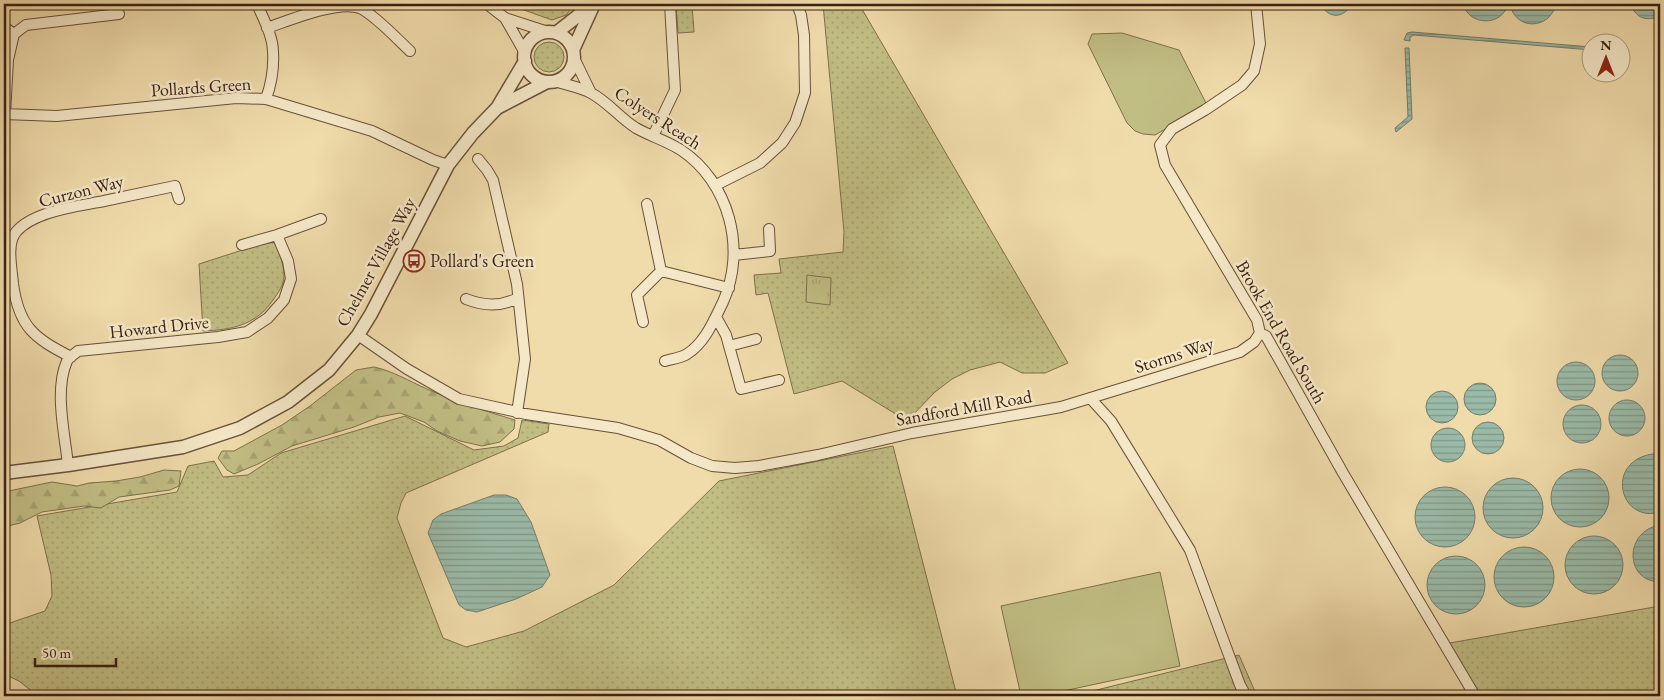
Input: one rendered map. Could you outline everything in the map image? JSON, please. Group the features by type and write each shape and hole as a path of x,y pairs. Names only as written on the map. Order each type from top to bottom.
{"street":[{"path":"257,4 274,51 270,85 266,99"},
{"path":"267,28 347,4 361,9 410,51"},
{"path":"487,4 505,18 563,37 569,42 573,54"},
{"name":"Chelmer Village Way","path":"4,473 183,447 240,428 288,402 315,381 328,370 358,336 448,165 473,133 497,108 525,57 527,45 533,38 540,34 552,33 594,4"},
{"name":"Chelmer Village Way","path":"497,108 551,81 562,78 568,72 572,66 573,54 594,4"},
{"path":"653,136 675,90 670,4"},
{"path":"716,185 760,163 782,143 795,123 805,94 802,15 796,4"},
{"name":"Brook End Road South","path":"1256,4 1260,44 1254,71 1242,85 1172,129 1160,145 1165,165 1257,320 1260,333 1266,336 1343,473 1475,696"},
{"path":"4,114 8,60 14,34 26,25 119,14"},
{"path":"505,18 532,75 539,80 551,81"},
{"path":"4,27 14,34"},
{"name":"Colyers Reach","path":"573,54 591,93"},
{"name":"Colyers Reach","path":"551,81 591,93 636,128 680,149 699,164 716,185 725,205 732,230 734,255 729,288 702,342 687,354 665,361"},
{"name":"Pollards Green","path":"4,114 57,116 236,98 266,99 372,130 433,160 448,165"},
{"path":"478,159 493,180 517,284 525,359 517,413"},
{"name":"Curzon Way","path":"70,357 47,344 28,329 18,309 9,252 15,233 30,221 52,212 175,186 179,199"},
{"path":"647,204 661,270"},
{"path":"242,245 321,219"},
{"path":"734,255 770,251 769,229"},
{"name":"Howard Drive","path":"70,357 78,351 218,337 247,332 268,318 284,300 292,279 288,261 277,235"},
{"path":"661,270 729,288"},
{"path":"643,322 637,295 661,270"},
{"path":"466,299 482,305 490,305 501,304 518,298"},
{"path":"716,317 726,335 741,389 779,380"},
{"name":"Storms Way","path":"1091,399 1240,352 1254,342 1260,333"},
{"name":"Sandford Mill Road","path":"358,336 407,369 459,399 517,413 618,428 659,440 690,458 712,466 735,468 759,466 801,458 876,440 1061,407 1091,399"},
{"path":"729,346 756,339"},
{"path":"68,465 60,405 62,381 67,360 70,357"},
{"path":"1091,399 1111,421 1190,550 1240,685 1246,696"}],"green space":[{"path":"507,4 575,4 566,15 552,20"},
{"path":"676,4 692,4 694,32 678,33"},
{"path":"823,4 859,4 1068,363 1045,373 1022,373 1000,362 970,370 952,379 935,392 907,421 842,381 794,394 768,293 756,295 754,275 781,273 779,259 843,252 844,232"},
{"path":"1122,33 1179,50 1207,105 1155,135 1135,131 1127,123 1088,44 1092,34"},
{"path":"549,42 560,46 564,57 560,68 549,72 538,68 534,57 538,46"},
{"path":"275,242 284,272 284,279 279,292 266,308 251,321 224,329 203,331 199,264 258,245"},
{"path":"807,275 831,278 830,305 806,302"},
{"path":"374,367 449,398 515,420 514,429 500,442 482,446 460,441 437,431 424,422 400,413 379,417 354,427 292,446 234,474 227,470 218,458 222,451 234,451 282,425 356,370"},
{"path":"405,416 474,450 504,446 518,438 522,420 549,424 548,432 406,493 401,503 397,518 443,638 466,647 524,631 614,585 719,481 893,446 957,696 38,696 19,681 4,674 4,625 45,611 52,596 51,575 37,516 177,492 188,466 214,461 223,477 248,475 281,453"},
{"path":"164,470 181,471 179,486 170,490 119,497 101,508 84,506 42,512 20,523 4,527 4,492 52,482 77,486 116,481"},
{"path":"1160,572 1180,666 1040,696 1021,696 1001,606"},
{"path":"1660,606 1660,696 1482,696 1444,644"},
{"path":"1239,655 1257,696 1072,696"}],"shaded area":[{"path":"1321,4 1351,4 1340,15 1332,15"},
{"path":"1463,4 1508,4 1505,12 1499,17 1485,21 1472,17 1466,11"},
{"path":"1510,4 1556,4 1553,13 1547,19 1533,24 1525,23 1518,19 1513,13"},
{"path":"1631,4 1660,4 1660,16 1651,19 1642,18 1635,13"},
{"path":"1407,33 1582,46 1582,49 1414,35 1410,37 1410,41 1404,40"},
{"path":"1405,48 1409,48 1412,119 1396,132 1395,128 1408,117"},
{"path":"1620,355 1627,356 1633,360 1637,366 1637,380 1633,386 1627,390 1620,391 1613,390 1607,386 1603,380 1602,373 1603,366 1607,360 1613,356"},
{"path":"1576,362 1590,367 1595,381 1590,395 1576,400 1562,395 1557,381 1562,367"},
{"path":"1480,383 1486,384 1491,388 1495,393 1495,405 1491,410 1486,414 1480,415 1474,414 1469,410 1465,405 1464,399 1465,393 1469,388 1474,384"},
{"path":"1442,391 1454,395 1458,407 1454,419 1442,423 1430,419 1426,407 1430,395"},
{"path":"1627,400 1634,401 1640,405 1644,411 1644,425 1640,431 1634,435 1627,436 1620,435 1614,431 1610,425 1609,418 1610,411 1614,405 1620,401"},
{"path":"1582,405 1596,410 1601,424 1596,438 1582,443 1568,438 1563,424 1568,410"},
{"path":"1488,422 1494,423 1499,427 1503,432 1503,444 1499,449 1494,453 1488,454 1482,453 1477,449 1473,444 1472,438 1473,432 1477,427 1482,423"},
{"path":"1448,428 1460,433 1465,445 1460,457 1448,462 1436,457 1431,445 1436,433"},
{"path":"1652,454 1660,455 1660,512 1646,513 1635,509 1627,501 1623,490 1623,479 1627,468 1637,459"},
{"path":"1574,469 1586,469 1601,477 1609,492 1609,504 1601,519 1586,527 1574,527 1559,519 1551,504 1551,492 1559,477"},
{"path":"1507,478 1519,478 1530,483 1538,491 1543,502 1541,520 1530,533 1519,538 1507,538 1496,533 1488,525 1483,514 1483,502 1488,491 1496,483"},
{"path":"1445,487 1462,492 1470,500 1475,517 1470,534 1462,542 1445,547 1428,542 1420,534 1415,517 1420,500 1428,492"},
{"path":"494,495 506,495 517,499 531,522 550,575 542,587 516,599 477,612 466,610 459,605 428,533 433,520 441,514"},
{"path":"1660,525 1660,582 1648,580 1640,574 1635,565 1633,555 1635,545 1640,536 1648,529"},
{"path":"1588,536 1600,536 1615,544 1623,559 1623,571 1615,586 1600,594 1588,594 1573,586 1565,571 1565,559 1573,544"},
{"path":"1524,547 1541,552 1549,560 1554,577 1549,594 1541,602 1524,607 1507,602 1499,594 1494,577 1499,560 1507,552"},
{"path":"1456,556 1467,558 1480,569 1485,585 1483,596 1472,609 1456,614 1445,612 1432,601 1427,585 1429,574 1440,561"}],"place":[{"name":"Pollard's Green","path":"414,261"}]}
